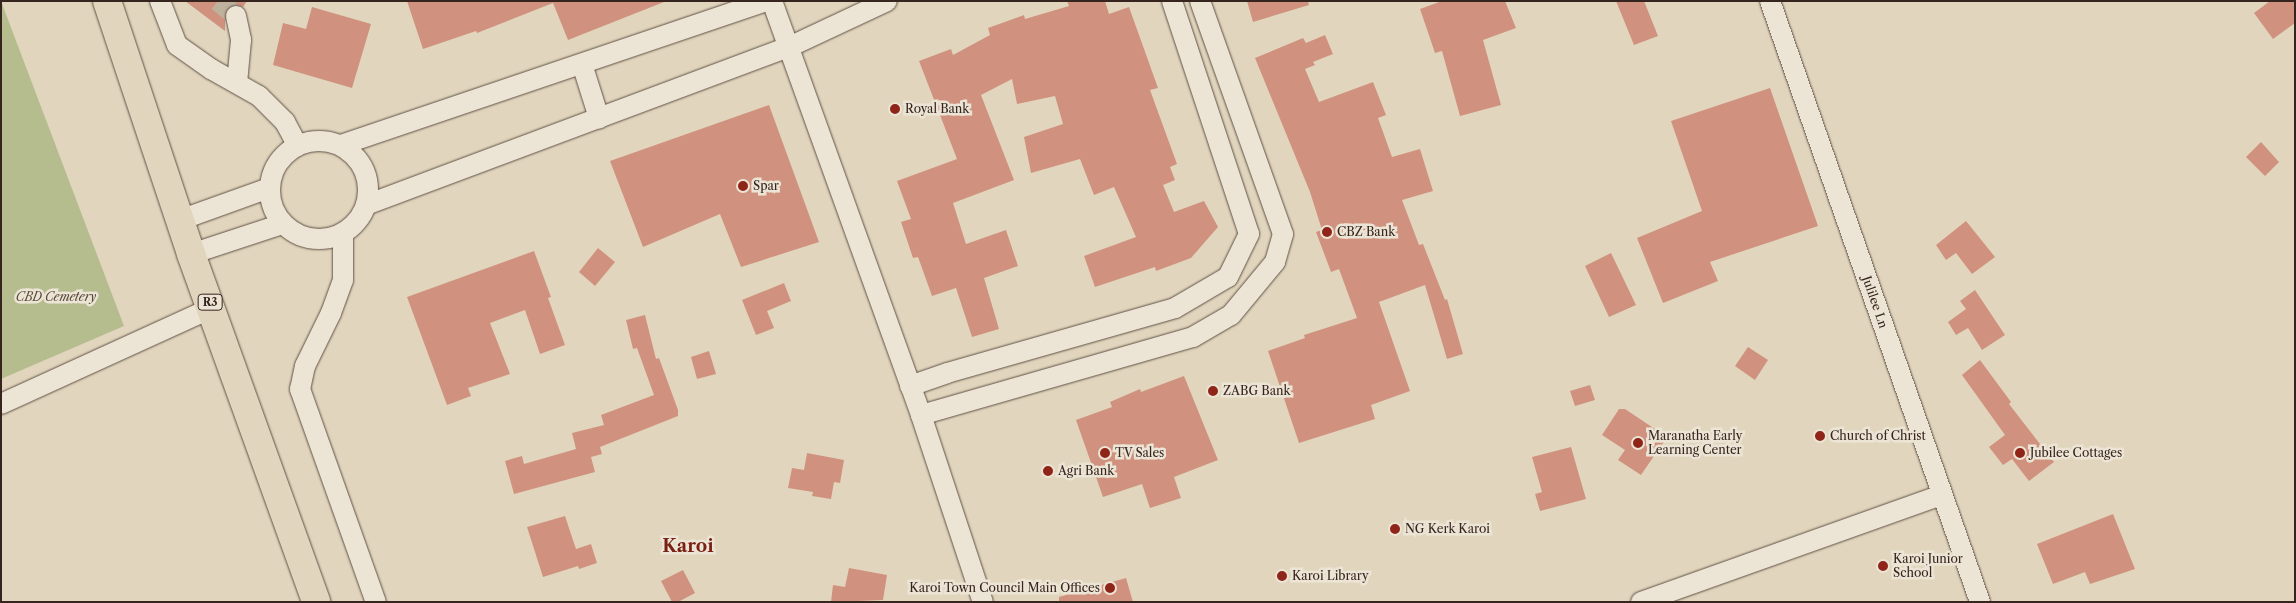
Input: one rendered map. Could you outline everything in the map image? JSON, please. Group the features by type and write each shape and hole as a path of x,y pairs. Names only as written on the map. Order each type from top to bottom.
{"highway":[{"name":"R3","path":"107,1 191,254 212,308 316,602"}],"street":[{"path":"160,1 177,45 259,96 285,122 298,146"},
{"path":"341,145 766,1"},
{"path":"772,1 921,415 983,602"},
{"path":"366,206 789,47 886,1"},
{"path":"910,386 948,373 1175,308 1228,277 1249,234 1172,1"},
{"path":"921,415 1193,338 1231,315 1275,262 1283,234 1200,1"},
{"name":"Julilee Ln","path":"1770,1 1980,602"},
{"path":"236,16 241,40 237,83"},
{"path":"582,64 599,118"},
{"path":"318,139 341,145 359,160 368,182 366,206 357,222 343,234 311,239 282,224 272,207 269,188 274,167 287,151 298,146 318,139"},
{"path":"1228,169 1257,159"},
{"path":"180,220 269,188"},
{"path":"191,254 282,224"},
{"path":"343,234 343,280 331,313 305,366 300,389 376,602"},
{"path":"1,404 212,308"},
{"path":"1094,331 1103,363"},
{"path":"1642,602 1942,495"}],"green space":[{"name":"CBD Cemetery","path":"1,1 124,326 1,379"}],"building":[{"path":"185,1 247,1 243,7 234,4 228,8 225,13 225,31"},
{"path":"407,1 664,2 568,40 553,3 477,33 476,31 423,49"},
{"path":"1067,1 1105,1 1109,14 1129,7 1158,88 1150,90 1177,164 1170,167 1175,180 1163,185 1174,212 1204,201 1218,227 1191,258 1156,271 1155,267 1095,287 1084,256 1136,237 1114,187 1094,195 1080,159 1031,173 1024,137 1063,124 1055,96 1017,104 1012,79 981,95 1014,180 953,203 966,244 1006,230 1018,266 984,278 999,329 972,337 956,288 932,296 918,257 913,258 901,222 911,219 897,181 957,159 919,61 951,49 953,55 990,35 988,28 1024,15 1025,19 1069,6"},
{"path":"1247,1 1308,1 1309,5 1253,22"},
{"path":"1442,1 1505,1 1516,28 1483,40 1501,105 1460,116 1442,51 1435,53 1420,9"},
{"path":"1616,1 1644,1 1658,36 1634,45"},
{"path":"2270,1 2295,1 2295,23 2273,39 2254,13"},
{"path":"312,7 371,24 352,88 273,65 283,23 306,29"},
{"path":"1325,35 1333,54 1313,62 1315,65 1305,69 1319,102 1373,82 1386,115 1378,118 1392,157 1420,149 1433,191 1402,200 1419,245 1423,244 1445,300 1447,299 1463,354 1447,359 1425,285 1379,302 1410,391 1371,405 1375,419 1299,443 1268,351 1305,338 1304,335 1357,318 1339,269 1331,272 1316,232 1322,230 1310,192 1255,58 1303,38 1306,43"},
{"path":"1770,88 1818,226 1710,262 1718,281 1663,303 1637,238 1702,211 1671,121"},
{"name":"Spar","path":"769,105 819,242 741,267 720,214 643,247 610,161"},
{"path":"2261,142 2279,162 2265,176 2246,157"},
{"path":"1966,221 1995,257 1972,274 1956,253 1946,260 1936,245"},
{"path":"598,248 615,262 595,286 579,272"},
{"path":"534,251 551,297 548,298 565,345 540,354 525,310 490,323 510,374 468,388 471,396 447,405 407,297"},
{"path":"1611,253 1636,305 1609,317 1585,266"},
{"path":"784,283 791,301 767,311 774,328 756,335 742,300"},
{"path":"1975,290 2005,335 1982,350 1968,328 1956,335 1948,322 1966,309 1960,301"},
{"path":"645,315 656,359 659,358 678,410 678,416 600,447 602,454 591,457 595,472 514,494 505,461 522,456 524,464 576,449 572,433 604,425 601,415 654,395 637,348 633,349 626,320"},
{"path":"1748,347 1768,360 1755,380 1735,366"},
{"path":"709,351 716,374 697,379 691,357"},
{"path":"1980,360 2011,402 2009,404 2054,462 2029,481 2012,459 2003,465 1989,447 2005,435 1962,375"},
{"path":"1184,376 1218,460 1174,477 1181,498 1150,508 1142,484 1103,497 1076,420 1112,407 1110,402 1140,389 1141,392"},
{"path":"1590,385 1595,400 1575,406 1570,391"},
{"name":"Maranatha Early Learning Center","path":"1619,409 1625,409 1667,437 1641,475 1618,460 1625,450 1602,435"},
{"path":"1571,447 1586,499 1540,511 1535,494 1542,492 1532,457"},
{"path":"807,453 844,460 840,483 834,482 831,499 812,496 813,492 788,488 792,468 804,470"},
{"path":"2113,514 2135,569 2090,584 2085,572 2053,584 2037,544"},
{"path":"565,516 576,549 591,544 597,563 579,569 578,566 543,577 527,527"},
{"path":"849,568 887,575 883,600 831,602 833,585 845,587"},
{"path":"683,570 695,593 678,602 672,602 661,581"},
{"name":"Karoi Town Council Main Offices","path":"1126,578 1133,602 1059,602 1059,597"}],"tunnel":[{"path":"218,1 236,16"}],"place":[{"name":"Royal Bank","path":"895,109"},
{"name":"Spar","path":"743,186"},
{"name":"CBZ Bank","path":"1327,232"},
{"name":"ZABG Bank","path":"1213,391"},
{"name":"Church of Christ","path":"1820,436"},
{"name":"Maranatha Early Learning Center","path":"1638,443"},
{"name":"TV Sales","path":"1105,453"},
{"name":"Jubilee Cottages","path":"2020,453"},
{"name":"Agri Bank","path":"1048,471"},
{"name":"NG Kerk Karoi","path":"1395,529"},
{"name":"Karoi Junior School","path":"1883,566"},
{"name":"Karoi Library","path":"1282,576"},
{"name":"Karoi Town Council Main Offices","path":"1110,588"}],"district":[{"name":"Karoi","path":"688,546"}]}
